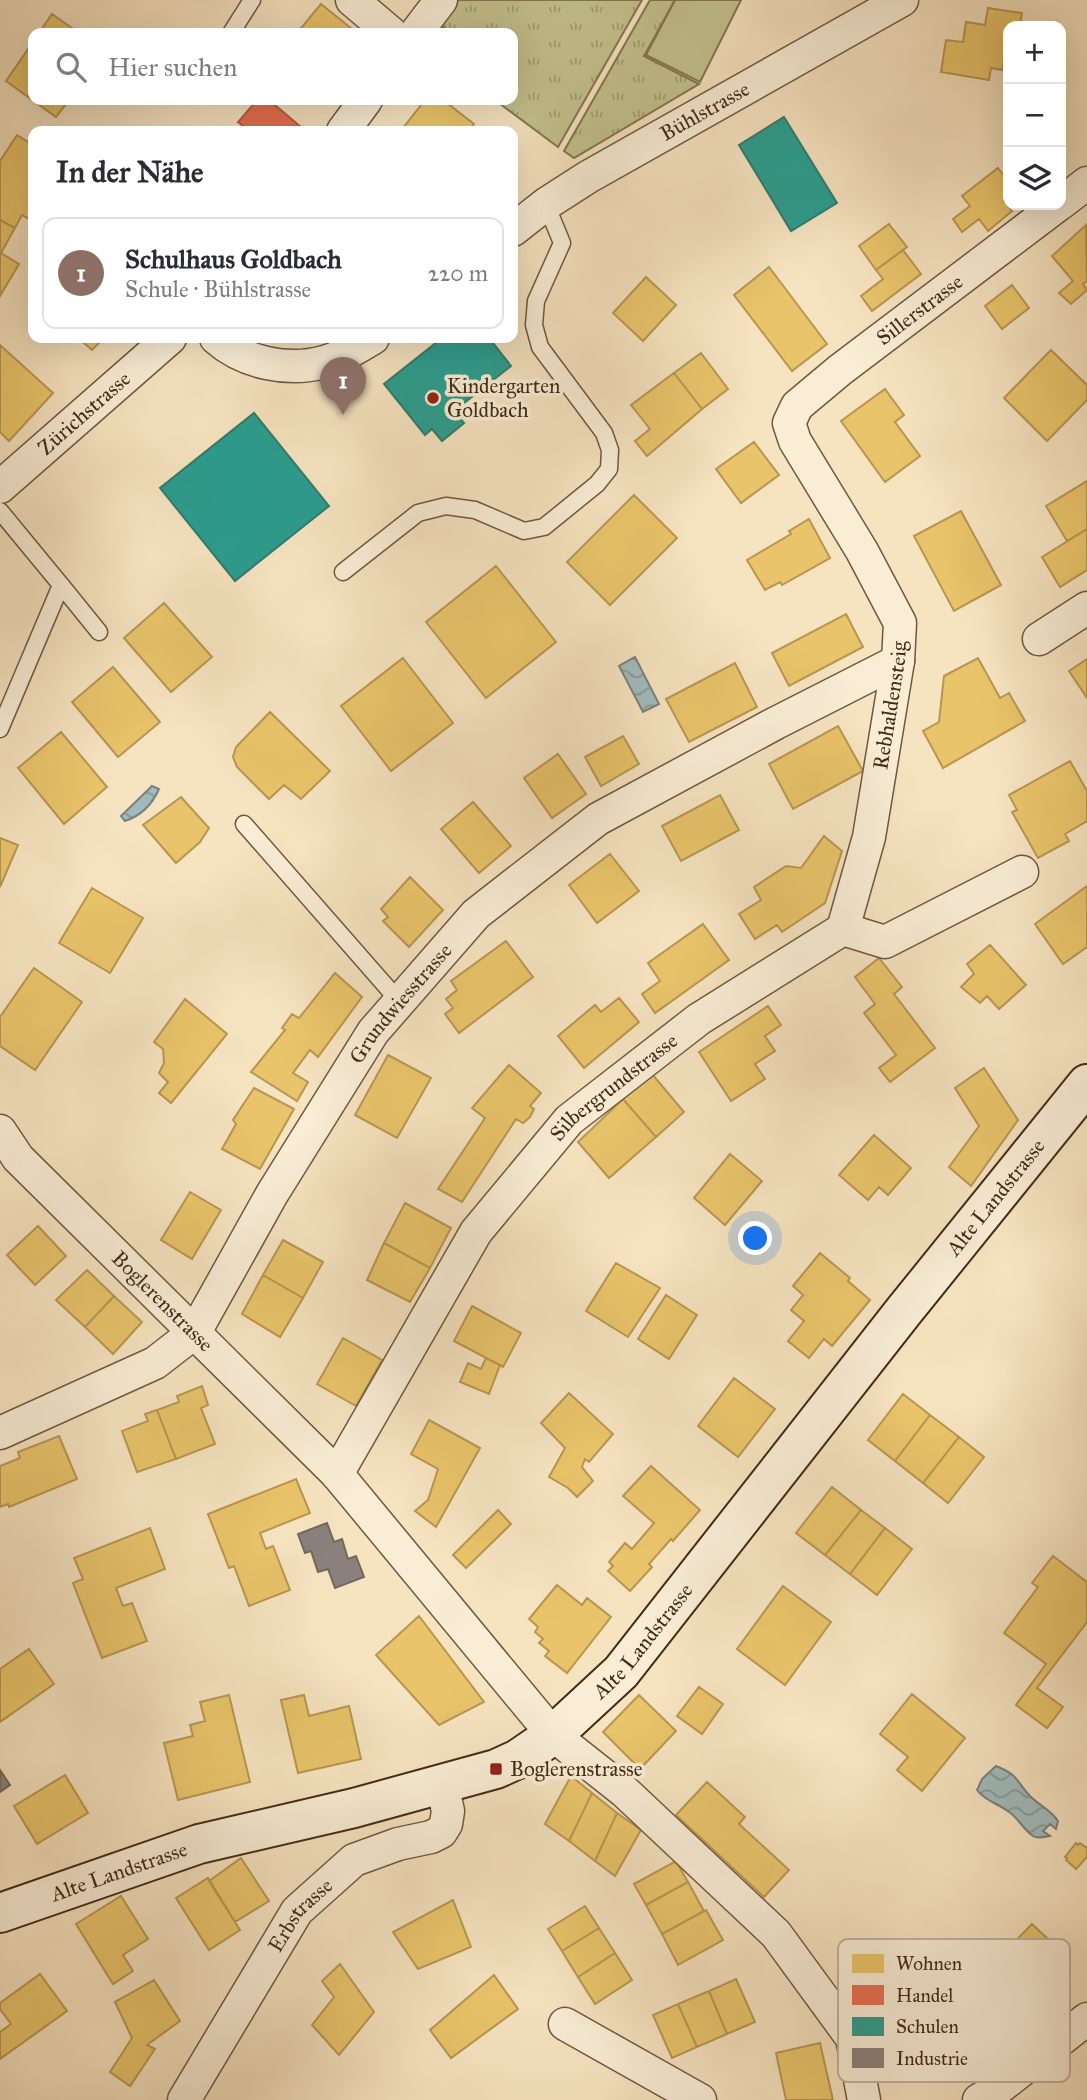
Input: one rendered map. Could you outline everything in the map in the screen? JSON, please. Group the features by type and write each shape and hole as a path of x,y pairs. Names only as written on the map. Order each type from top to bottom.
{"main road":[{"name":"Alte Landstrasse","path":"0,1913 199,1844 354,1808 509,1763 553,1735 621,1672 903,1312 1087,1084"}],"street":[{"path":"352,0 385,28"},
{"path":"420,28 441,0"},
{"name":"Bühlstrasse","path":"518,226 546,204 600,171 902,0"},
{"path":"347,126 362,105"},
{"name":"Sillerstrasse","path":"1066,199 1087,183"},
{"name":"Sillerstrasse","path":"789,423 797,406 840,370 1051,210"},
{"name":"Zürichstrasse","path":"0,487 164,343"},
{"path":"224,343 250,359 289,366 324,362 365,343"},
{"name":"Rebhaldensteig","path":"789,423 795,441 862,551 900,623 898,661 869,837 843,929"},
{"path":"1039,639 1087,608"},
{"name":"Grundwiesstrasse","path":"0,1433 155,1363 195,1332 272,1194 373,1032 476,914 598,818 898,661"},
{"path":"843,929 885,942 1022,872"},
{"name":"Silbergrundstrasse","path":"337,1474 476,1232 569,1120 699,1019 843,929"},
{"name":"Boglerenstrasse","path":"0,1130 18,1158 337,1474 553,1735 625,1793 776,1934 838,2019"},
{"name":"Erbstrasse","path":"184,2100 297,1911 354,1860 440,1832 446,1824 448,1811 442,1784"},
{"path":"1070,2032 1087,2019"},
{"path":"565,2024 700,2100"},
{"name":"Boglerenstrasse","path":"861,2082 864,2100"},
{"path":"979,2100 1006,2082"}],"lane":[{"path":"234,28 252,0"},
{"path":"343,572 418,513 446,506 475,510 524,531 544,527 597,484 609,469 610,450 604,433 540,347 534,325 536,301 562,243 546,204"},
{"path":"0,511 99,632"},
{"path":"0,729 61,585"},
{"path":"244,824 399,1001"}],"green space":[{"path":"458,0 642,0 558,147 502,105 518,105 518,28 443,28 440,24"},
{"path":"650,0 675,0 644,56 699,84 574,158 564,151"},
{"path":"675,0 741,0 700,82 646,55"}],"water":[{"path":"635,657 659,704 643,712 619,666"},
{"path":"152,786 159,789 153,800 141,813 125,821 121,816"},
{"path":"996,1766 1012,1775 1055,1817 1058,1821 1056,1829 1050,1824 1043,1831 1050,1836 1033,1836 1005,1809 977,1790 982,1779"}],"building: Wohnen":[{"path":"321,4 351,28 301,28"},
{"path":"988,8 1022,13 1021,21 1003,21 1002,70 991,68 989,80 941,72 946,40 963,42 966,22 985,25"},
{"path":"52,14 72,28 42,28"},
{"path":"28,49 28,97 6,81"},
{"path":"39,105 65,105 56,117"},
{"path":"421,105 449,105 474,124 473,126 405,126"},
{"path":"17,135 28,142 28,218 22,215 15,228 0,220 0,161"},
{"path":"998,168 1003,174 1003,210 1012,211 988,231 979,219 962,232 953,219 970,206 962,196"},
{"path":"0,220 15,228 1,253 19,264 0,296"},
{"path":"889,224 907,247 876,270 859,246"},
{"path":"1086,225 1087,281 1083,284 1087,290 1071,304 1059,293 1073,281 1052,256"},
{"path":"903,250 921,274 872,311 861,296 883,279 876,270"},
{"path":"769,267 827,344 792,371 734,295"},
{"path":"646,277 676,305 643,341 613,313"},
{"path":"1012,285 1029,308 1002,329 985,306"},
{"path":"84,343 99,343 92,350"},
{"path":"0,345 53,393 9,441 0,432"},
{"path":"1051,350 1087,385 1087,400 1047,441 1004,398"},
{"path":"701,353 728,389 702,409 674,373"},
{"path":"674,373 702,409 647,456 635,441 650,429 631,405"},
{"path":"885,389 904,415 895,422 920,456 885,482 841,421"},
{"path":"754,442 779,475 741,503 716,469"},
{"path":"1087,481 1087,529 1067,541 1046,506"},
{"path":"634,495 677,538 610,605 567,562"},
{"path":"961,511 1001,585 954,611 914,536"},
{"path":"809,519 830,558 782,585 780,582 765,590 747,560 791,534 789,531"},
{"path":"1087,529 1087,570 1060,587 1042,557"},
{"path":"496,566 556,642 486,698 426,622"},
{"path":"164,603 212,657 171,692 124,638"},
{"path":"846,614 863,647 789,686 772,653"},
{"path":"403,658 453,723 391,771 341,706"},
{"path":"978,658 1000,698 1009,693 1025,721 943,768 923,731 939,722 944,676"},
{"path":"1087,659 1087,698 1069,671"},
{"path":"735,663 757,707 689,742 666,699"},
{"path":"113,667 160,722 118,757 72,702"},
{"path":"270,712 330,771 301,799 284,785 269,799 237,767 233,757 236,747"},
{"path":"838,726 863,771 793,809 769,764"},
{"path":"61,732 107,787 64,824 18,768"},
{"path":"623,736 639,764 601,786 585,757"},
{"path":"558,754 586,794 552,818 524,778"},
{"path":"1070,761 1087,791 1087,821 1065,834 1069,841 1038,858 1012,812 1017,810 1009,795"},
{"path":"720,795 739,830 681,861 662,826"},
{"path":"181,797 209,828 200,842 176,863 143,825"},
{"path":"473,802 511,846 479,873 441,829"},
{"path":"824,836 842,851 825,903 782,932 777,925 755,939 739,914 761,900 754,887 786,866 801,868"},
{"path":"0,838 18,845 0,887"},
{"path":"610,854 639,891 597,923 569,885"},
{"path":"410,877 443,910 409,947 383,921 388,917 381,909"},
{"path":"1087,886 1087,947 1063,964 1035,924"},
{"path":"92,888 143,918 110,973 59,943"},
{"path":"703,924 729,960 655,1013 642,994 660,981 648,963"},
{"path":"506,941 533,977 459,1033 445,1014 453,1008 446,999 457,990 451,981"},
{"path":"990,945 1026,985 999,1009 987,996 980,1003 961,987 974,974 967,964"},
{"path":"879,958 902,987 894,994 935,1048 890,1082 879,1068 896,1055 864,1013 875,1004 855,977"},
{"path":"34,968 82,1002 35,1070 0,1046 0,1017"},
{"path":"335,973 362,997 318,1057 310,1050 293,1073 308,1082 297,1101 251,1072 285,1030 282,1028 292,1014 299,1018"},
{"path":"619,998 639,1022 584,1068 558,1036 595,1005 601,1012"},
{"path":"185,999 227,1034 171,1103 159,1093 168,1082 159,1073 164,1063 163,1049 154,1042"},
{"path":"768,1006 781,1025 765,1036 775,1051 755,1064 765,1079 731,1101 699,1052"},
{"path":"388,1055 431,1078 397,1138 355,1115"},
{"path":"509,1065 541,1093 530,1106 534,1109 530,1117 523,1123 516,1119 462,1202 438,1189 485,1118 472,1108"},
{"path":"984,1068 1018,1120 971,1186 949,1167 979,1126 955,1088"},
{"path":"652,1074 684,1112 656,1137 623,1099"},
{"path":"254,1088 294,1109 260,1169 222,1149 236,1124 233,1120"},
{"path":"623,1099 656,1137 609,1178 578,1142"},
{"path":"874,1135 911,1168 888,1195 879,1187 868,1200 839,1175"},
{"path":"730,1154 762,1181 725,1225 694,1198"},
{"path":"190,1192 221,1210 192,1259 161,1240"},
{"path":"405,1203 451,1228 430,1268 384,1243"},
{"path":"38,1226 66,1256 35,1285 7,1255"},
{"path":"283,1240 323,1262 303,1298 263,1275"},
{"path":"384,1243 430,1268 410,1302 367,1280"},
{"path":"820,1253 850,1278 848,1281 870,1300 832,1346 824,1339 809,1358 788,1341 804,1321 791,1310 803,1295 793,1286"},
{"path":"616,1263 660,1288 628,1337 586,1311"},
{"path":"87,1270 114,1296 85,1327 56,1300"},
{"path":"263,1275 303,1298 280,1337 242,1314"},
{"path":"666,1295 697,1315 669,1359 638,1339"},
{"path":"114,1296 142,1322 113,1354 85,1327"},
{"path":"472,1306 521,1333 503,1367 454,1341"},
{"path":"343,1338 382,1360 356,1406 317,1384"},
{"path":"486,1358 500,1365 489,1394 460,1382 468,1363 481,1369"},
{"path":"734,1378 775,1409 738,1457 698,1426"},
{"path":"202,1386 208,1405 201,1408 215,1444 176,1459 157,1410 179,1402 177,1396"},
{"path":"569,1393 613,1434 589,1462 585,1459 582,1467 593,1481 577,1497 549,1477 565,1448 541,1423"},
{"path":"903,1394 930,1415 895,1461 868,1440"},
{"path":"157,1410 176,1459 137,1472 122,1431 148,1421 145,1414"},
{"path":"930,1415 959,1437 923,1483 895,1461"},
{"path":"429,1420 480,1448 436,1527 415,1511 428,1500 438,1469 411,1454"},
{"path":"59,1436 77,1479 9,1507 8,1504 0,1507 0,1466 20,1458 18,1452"},
{"path":"959,1437 984,1457 948,1503 923,1483"},
{"path":"651,1466 700,1510 649,1564 652,1567 630,1591 608,1571 613,1566 609,1562 625,1543 632,1549 654,1523 623,1496"},
{"path":"296,1479 310,1513 260,1533 266,1549 273,1546 290,1590 249,1606 234,1566 229,1568 208,1514"},
{"path":"832,1487 861,1510 825,1555 796,1533"},
{"path":"498,1510 511,1524 466,1568 453,1555"},
{"path":"861,1510 885,1528 850,1574 825,1555"},
{"path":"150,1528 165,1569 116,1588 123,1606 132,1603 147,1641 102,1658 73,1583 83,1579 74,1558"},
{"path":"885,1528 912,1549 877,1595 850,1574"},
{"path":"1053,1556 1087,1582 1087,1622 1037,1688 1063,1707 1047,1728 1016,1705 1046,1664 1004,1633 1038,1587 1032,1583"},
{"path":"557,1585 582,1605 587,1598 611,1617 567,1673 545,1656 549,1651 539,1643 543,1639 535,1632 538,1627 529,1619"},
{"path":"783,1586 831,1622 785,1685 737,1649"},
{"path":"419,1616 484,1702 439,1725 376,1655"},
{"path":"29,1649 54,1684 0,1722 0,1669"},
{"path":"699,1687 723,1704 702,1734 677,1716"},
{"path":"912,1694 965,1738 922,1791 897,1770 908,1757 880,1734"},
{"path":"229,1695 250,1782 178,1800 164,1743 193,1736 190,1725 205,1721 200,1702"},
{"path":"304,1695 309,1716 349,1706 361,1759 298,1773 281,1700"},
{"path":"639,1695 676,1731 640,1769 603,1732"},
{"path":"65,1775 88,1813 37,1844 14,1806"},
{"path":"571,1776 592,1793 569,1841 545,1824"},
{"path":"707,1782 745,1817 739,1824 789,1870 764,1897 676,1815"},
{"path":"592,1793 617,1813 595,1861 569,1841"},
{"path":"617,1813 641,1830 615,1876 595,1861"},
{"path":"1076,1843 1087,1848 1087,1857 1076,1869 1065,1857"},
{"path":"241,1858 269,1901 235,1922 209,1881"},
{"path":"676,1861 688,1882 646,1905 634,1884"},
{"path":"208,1878 240,1930 209,1950 176,1898"},
{"path":"688,1882 704,1911 662,1934 646,1905"},
{"path":"121,1896 148,1939 123,1955 133,1971 113,1984 76,1924"},
{"path":"453,1900 471,1947 418,1969 393,1932"},
{"path":"585,1906 599,1928 562,1951 548,1929"},
{"path":"706,1910 723,1940 678,1965 662,1934"},
{"path":"1032,1924 1048,1939 1017,1939"},
{"path":"599,1928 615,1953 578,1977 562,1951"},
{"path":"615,1953 632,1980 595,2004 578,1977"},
{"path":"340,1964 374,2012 339,2055 312,2025 334,1997 322,1981"},
{"path":"40,1974 67,2011 0,2059 0,2032 11,2024 0,2009 0,2003"},
{"path":"494,1975 518,2009 451,2058 430,2030"},
{"path":"736,1979 755,2022 727,2034 709,1991"},
{"path":"154,1980 180,2021 147,2045 155,2049 130,2086 110,2072 132,2038 115,2002"},
{"path":"709,1991 727,2034 697,2047 678,2004"},
{"path":"678,2004 697,2047 672,2058 653,2015"},
{"path":"820,2043 833,2100 786,2100 776,2053"}],"building: Handel":[{"path":"253,105 275,105 300,126 243,126 238,122"}],"building: Schulen":[{"path":"784,117 837,203 791,231 739,145"},
{"name":"Kindergarten Goldbach","path":"436,343 493,343 511,366 454,411 464,423 442,441 432,429 425,435 384,384"},
{"path":"254,413 329,506 235,581 160,488"}],"building: Industrie":[{"path":"327,1523 334,1542 342,1539 348,1559 356,1556 364,1577 335,1588 328,1569 318,1572 311,1551 305,1553 298,1534"},
{"path":"0,1770 10,1785 0,1792"}],"place":[{"name":"Kindergarten Goldbach","path":"433,398"},
{"name":"Schulhaus Goldbach","path":"343,415"},
{"name":"Boglerenstrasse","path":"496,1769"}]}
